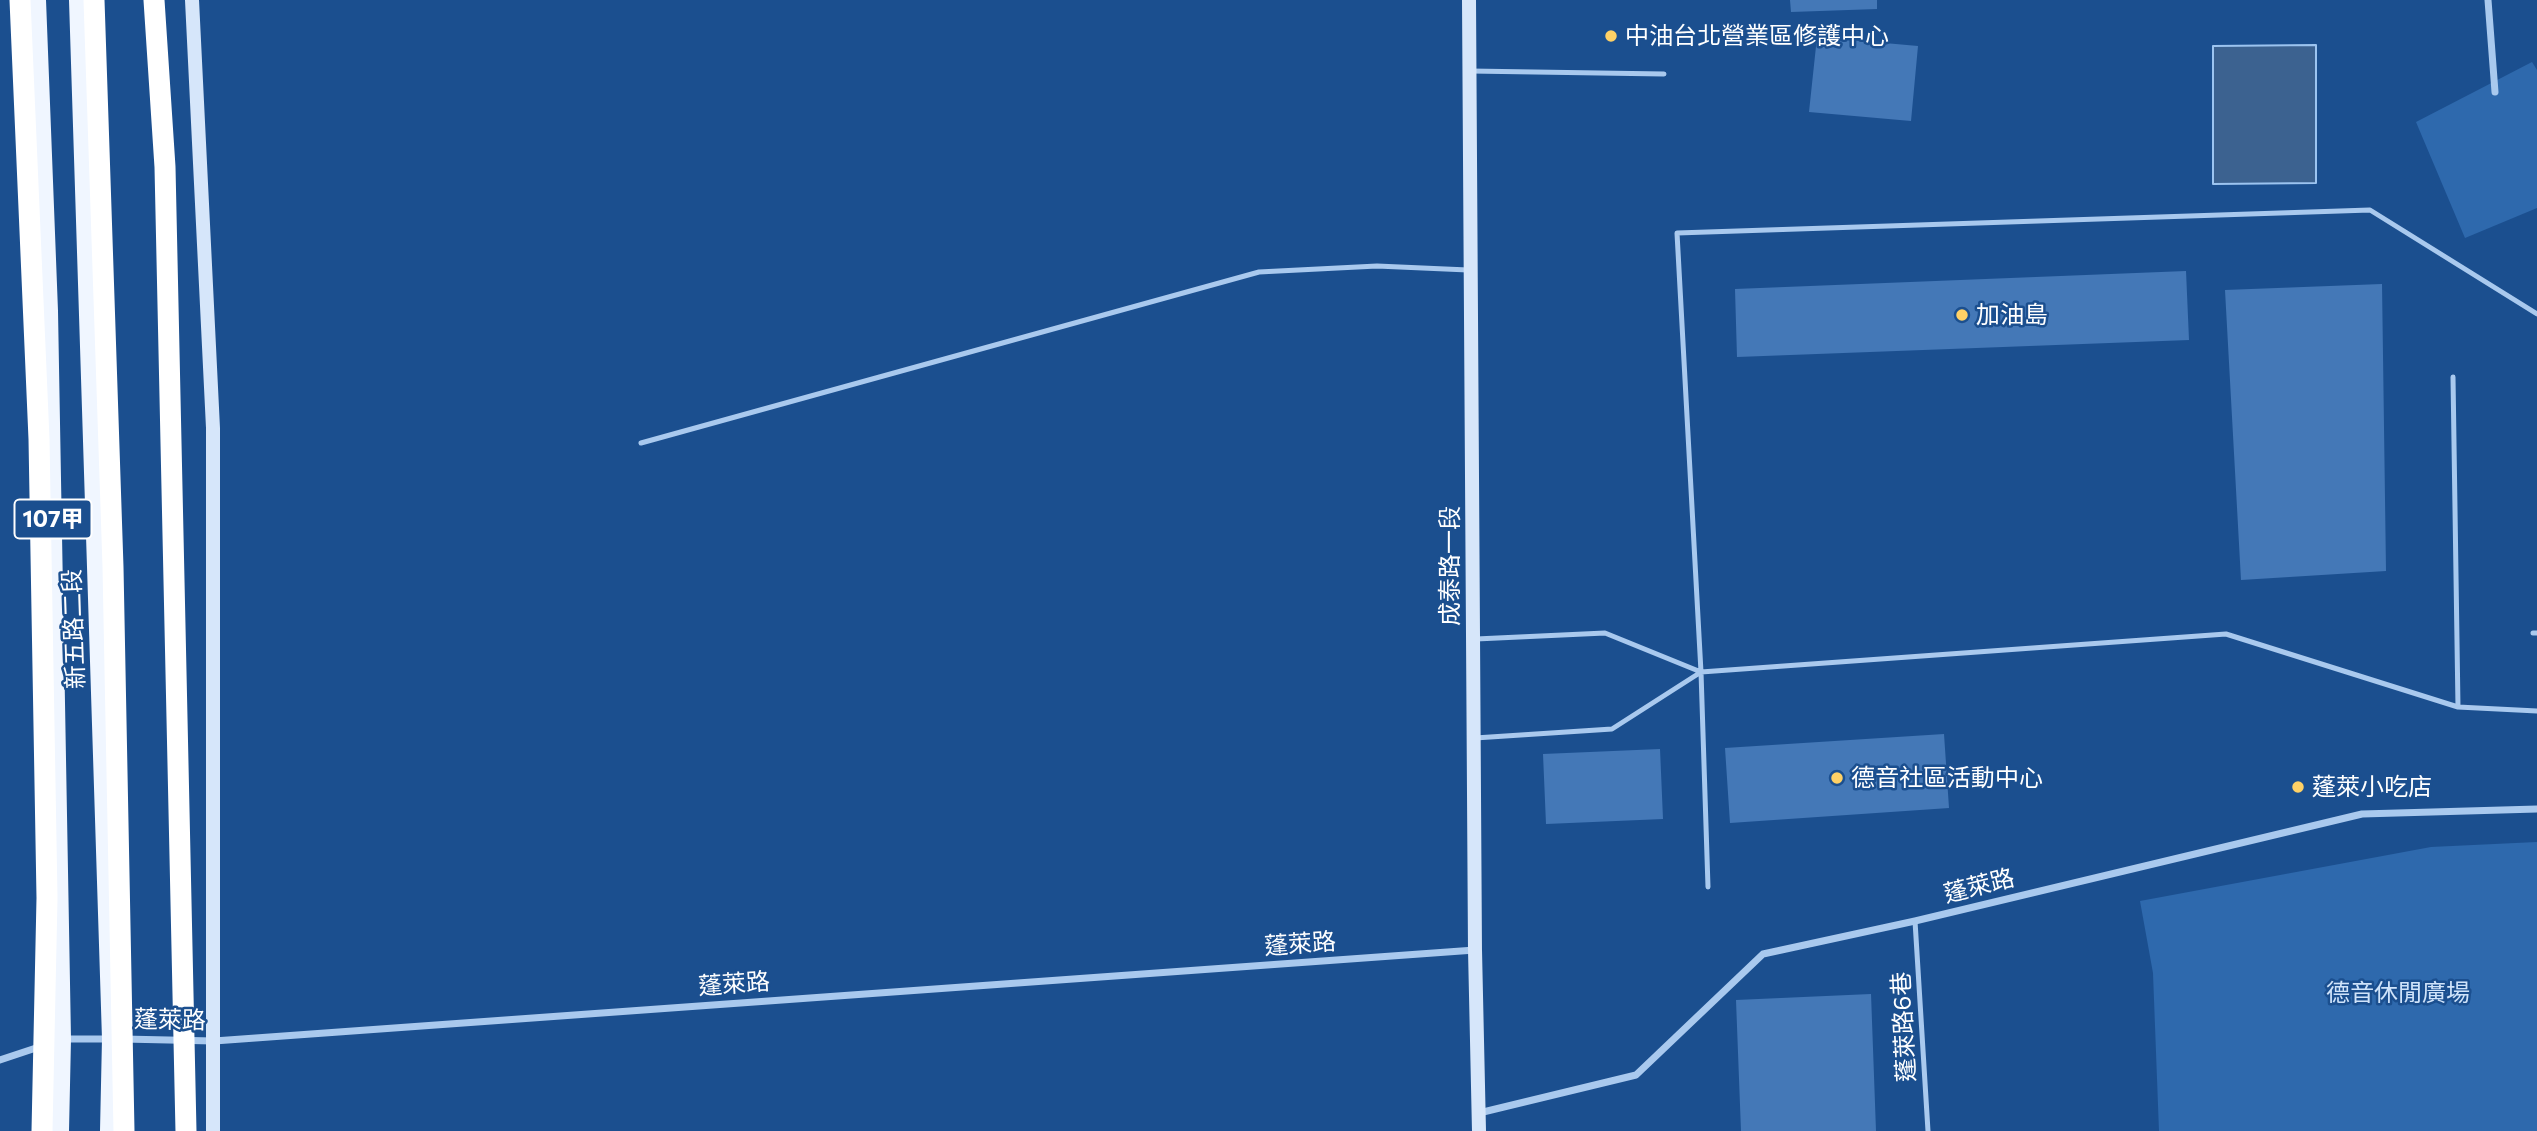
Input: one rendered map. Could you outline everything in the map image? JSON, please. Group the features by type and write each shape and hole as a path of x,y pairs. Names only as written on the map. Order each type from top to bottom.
{"highway":[{"path":"20,0 39,453 47,898 41,1131"},
{"path":"94,0 112,553 124,1131"},
{"path":"153,0 166,181 186,1131"}],"main road":[{"name":"新五路二段","path":"37,0 50,325 62,1039 60,1131"},
{"name":"新五路二段","path":"78,0 111,1039 109,1131"},
{"path":"192,0 212,428 214,1131"},
{"name":"成泰路一段","path":"1469,0 1475,950 1479,1131"}],"street":[{"path":"2488,0 2495,92"},
{"name":"蓬萊路","path":"1479,1113 1636,1075 1763,954 1915,922 2362,814 2537,809"},
{"name":"蓬萊路","path":"0,1060 62,1039 214,1041 1475,950"}],"lane":[{"path":"1470,71 1664,74"},
{"path":"1707,887 1701,672 1677,233 2370,210 2537,314"},
{"path":"641,443 1259,272 1377,266 1471,271"},
{"path":"2452,377 2458,707"},
{"path":"1473,639 1605,634 1701,672 2226,634 2458,707 2537,711"},
{"path":"1475,738 1612,729 1701,672"},
{"name":"蓬萊路6巷","path":"1915,922 1928,1131"}],"green space":[{"path":"2532,62 2537,70 2537,208 2465,238 2416,122"},
{"name":"德音休閒廣場","path":"2537,842 2537,1131 2159,1131 2153,973 2140,901 2431,847"}],"shaded area":[{"path":"2316,45 2316,183 2213,184 2213,46"}],"building":[{"path":"1790,0 1877,0 1877,9 1791,12"},
{"path":"1817,37 1918,46 1911,121 1809,112"},
{"name":"加油島","path":"2186,271 2189,340 1737,357 1735,289"},
{"path":"2382,284 2386,571 2241,580 2225,290"},
{"name":"德音社區活動中心","path":"1944,734 1949,808 1730,823 1725,748"},
{"path":"1660,749 1663,819 1546,824 1543,754"},
{"path":"1871,994 1876,1131 1741,1131 1736,1000"}],"place":[{"name":"中油台北營業區修護中心","path":"1611,36"},
{"name":"加油島","path":"1962,315"},
{"name":"德音社區活動中心","path":"1837,778"},
{"name":"蓬萊小吃店","path":"2298,787"}]}
